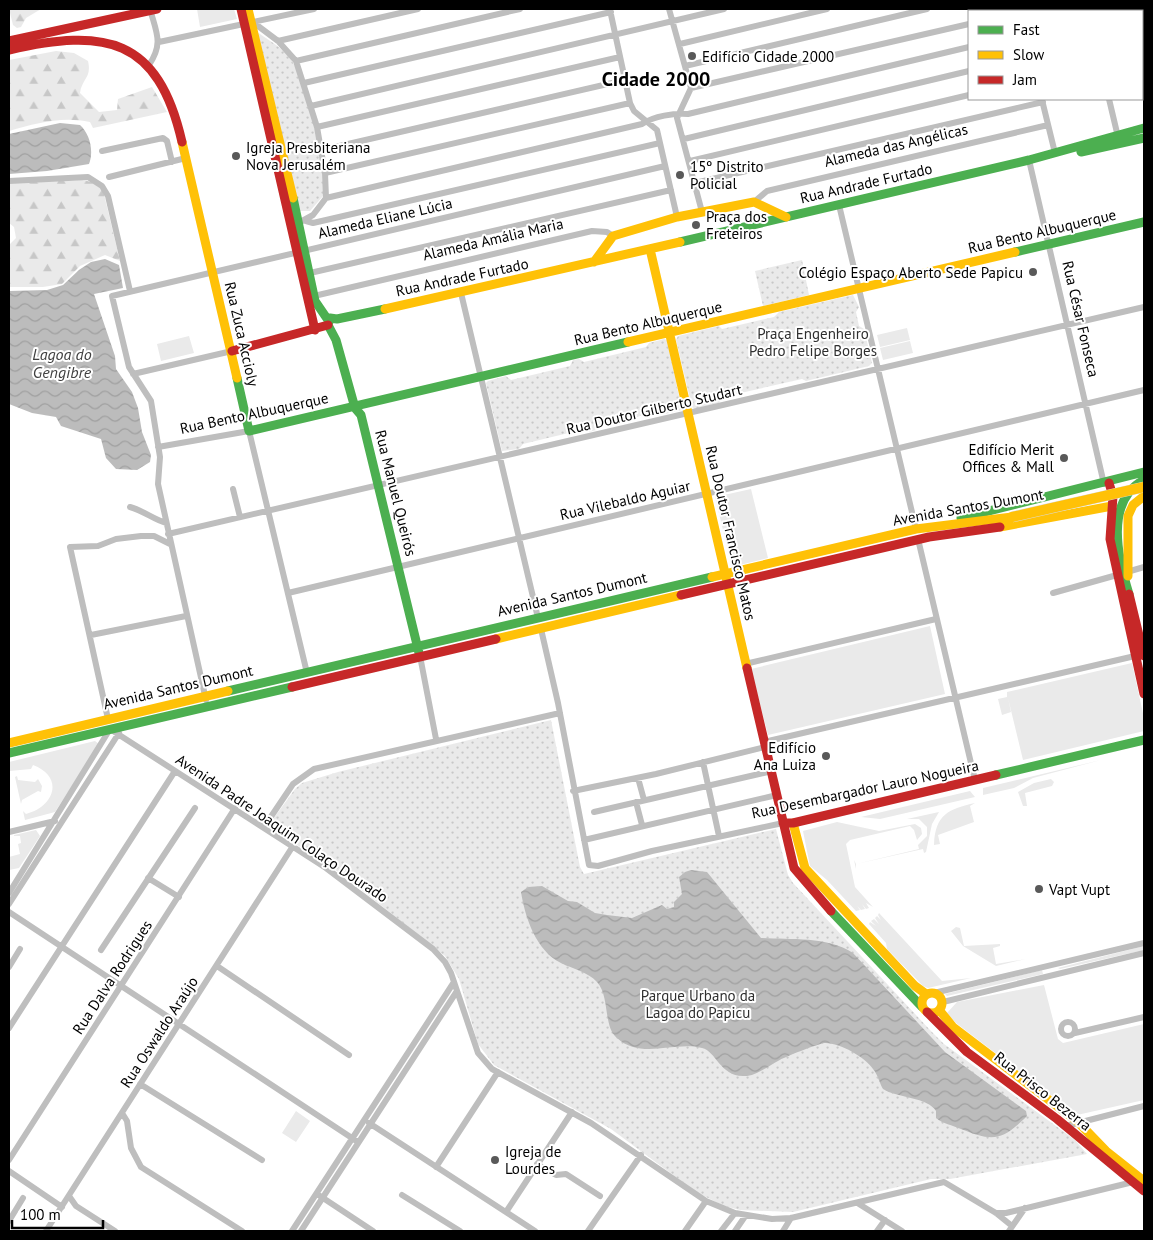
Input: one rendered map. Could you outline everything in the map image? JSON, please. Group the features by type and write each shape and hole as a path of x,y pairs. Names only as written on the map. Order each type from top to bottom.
{"street":[{"path":"9,41 152,9 159,42 149,65 124,49 101,41 72,39 9,50"},
{"path":"241,9 250,23 302,221 301,250"},
{"path":"248,9 301,250 314,330"},
{"path":"159,42 226,26 250,23 314,9"},
{"path":"278,41 418,9"},
{"path":"296,61 520,9"},
{"path":"669,9 691,88 677,118 684,138 702,212"},
{"path":"311,106 724,9"},
{"path":"680,44 827,9"},
{"path":"685,66 927,9"},
{"path":"304,83 610,10 630,103 634,111 655,126 677,217"},
{"path":"250,23 278,41 296,61 317,127 325,173 326,198"},
{"path":"691,88 968,24"},
{"path":"302,221 326,198 642,124 647,120 679,113 688,114 968,48"},
{"path":"317,127 620,58"},
{"name":"Rua Zuca Accioly","path":"149,65 170,100 186,158 232,351 248,431 269,510 307,672"},
{"path":"684,138 968,71"},
{"path":"322,150 625,80"},
{"path":"690,161 968,95"},
{"path":"695,183 1042,100 1055,153"},
{"path":"1109,100 1118,137"},
{"path":"325,173 630,103"},
{"name":"Alameda das Angélicas","path":"677,217 754,202 767,191 1048,125"},
{"path":"1040,157 1118,137 1144,128"},
{"path":"102,152 163,138 167,140 172,162"},
{"name":"Rua Andrade Furtado","path":"134,374 232,351 331,324 1040,157 1048,160 1144,138"},
{"path":"302,221 313,223 660,143"},
{"path":"109,177 186,158"},
{"name":"Rua César Fonseca","path":"1029,160 1086,404 1107,483 1114,496 1109,530 1142,655"},
{"name":"Alameda Eliane Lúcia","path":"134,374 129,366 113,298 115,294 665,166"},
{"path":"9,181 88,177 102,186 108,196 130,291"},
{"path":"310,273 670,190"},
{"path":"754,202 764,204 786,217"},
{"path":"839,205 975,780"},
{"name":"Alameda Amália Maria","path":"314,296 592,231 607,232 613,236 677,217"},
{"name":"Rua Bento Albuquerque","path":"158,448 354,408 1144,222"},
{"path":"594,262 613,236"},
{"name":"Rua Doutor Francisco Matos","path":"650,249 708,493 764,744 777,795 788,823"},
{"name":"Rua Manuel Queirós","path":"301,250 310,273 314,296 319,309 331,324 354,408 361,414 419,651"},
{"path":"461,293 538,618"},
{"path":"309,306 331,324"},
{"name":"Rua Doutor Gilberto Studart","path":"168,534 379,487 878,368 1144,307"},
{"path":"134,374 151,401 160,461 158,484 206,701"},
{"name":"Rua Vilebaldo Aguiar","path":"288,593 1144,390"},
{"path":"945,525 961,518 1107,483 1144,472"},
{"path":"1129,594 1120,564 1120,511 1125,496 1144,480"},
{"name":"Avenida Santos Dumont","path":"112,728 307,672 541,629 616,605 630,596 726,579 917,534 945,525 1012,517 1144,487"},
{"path":"233,489 240,517"},
{"path":"1129,594 1122,574 1128,516 1133,505 1144,496"},
{"name":"Avenida Santos Dumont","path":"917,534 1112,506"},
{"path":"130,507 143,511 157,520 166,523"},
{"path":"9,904 55,821 89,780 112,728 70,547 98,546 112,543 116,539 140,536 154,536 170,544"},
{"path":"1053,593 1144,567"},
{"name":"Avenida Santos Dumont","path":"9,742 124,726 206,701 419,651 538,618 616,605 633,607 726,579"},
{"name":"Rua César Fonseca","path":"1129,594 1142,655 1144,694"},
{"path":"630,596 633,607"},
{"path":"91,635 186,616"},
{"path":"745,664 936,620"},
{"path":"541,629 560,713 573,792 584,840 777,795"},
{"path":"419,651 436,740"},
{"path":"573,792 703,762 764,744 1142,655"},
{"path":"264,827 293,784 308,771 436,740 560,713"},
{"path":"9,893 70,804 83,775 112,728"},
{"name":"Avenida Padre Joaquim Colaço Dourado","path":"112,728 175,771 293,846 433,949 445,962 454,982 478,1053 498,1072 572,1112 641,1156 669,1178 706,1201 735,1214 772,1219 792,1218 859,1204 944,1182 996,1213 1010,1229"},
{"name":"Avenida Santos Dumont","path":"9,753 48,738"},
{"name":"Rua Desembargador Lauro Nogueira","path":"584,840 589,865 598,866 720,836 788,823 1144,740"},
{"path":"703,762 720,836"},
{"path":"9,1028 175,771"},
{"path":"594,812 772,771"},
{"path":"83,775 89,780"},
{"path":"638,778 644,800"},
{"path":"636,802 642,825"},
{"path":"101,950 195,808"},
{"name":"Rua Dalva Rodrigues","path":"9,1160 235,808"},
{"path":"9,832 55,821"},
{"path":"788,823 805,868 909,980 930,994 940,996 941,1006"},
{"name":"Rua Prisco Bezerra","path":"788,823 794,868 798,875 943,1031 1066,1126 1101,1158 1144,1191"},
{"name":"Rua Oswaldo Araújo","path":"46,1231 293,846"},
{"path":"148,878 179,897"},
{"path":"9,912 62,945 178,1025 355,1141"},
{"path":"1144,944 930,994 922,1000 924,1009 931,1014 941,1006 1051,975 1144,953"},
{"path":"9,967 20,949"},
{"path":"217,966 349,1054"},
{"path":"1050,966 1051,975"},
{"path":"368,1122 454,982"},
{"path":"301,1231 320,1196 355,1141 457,991"},
{"name":"Rua Prisco Bezerra","path":"941,1006 957,1030 1078,1122 1106,1151 1144,1181"},
{"path":"1075,1033 1144,1017"},
{"path":"436,1167 498,1072"},
{"path":"140,1084 262,1160"},
{"path":"1066,1126 1144,1106"},
{"path":"506,1212 572,1112"},
{"path":"122,1113 127,1122 131,1148 141,1167 242,1231"},
{"path":"368,1122 535,1231"},
{"path":"588,1231 641,1156"},
{"path":"537,1164 556,1175 566,1174 600,1196"},
{"path":"9,1171 62,1207"},
{"path":"996,1213 1025,1208 1132,1182"},
{"path":"402,1194 460,1231"},
{"path":"69,1196 76,1206 114,1231"},
{"path":"292,1231 320,1196"},
{"path":"320,1196 373,1231"},
{"path":"9,1221 24,1198"},
{"path":"685,1231 706,1201"},
{"path":"859,1204 902,1231"},
{"path":"1010,1229 1025,1208"},
{"path":"724,1230 735,1214"},
{"path":"735,1231 746,1215"},
{"path":"783,1231 792,1218"},
{"path":"877,1231 885,1220"}],"green space":[{"path":"9,9 41,9 26,18 21,27 17,28 13,25"},
{"path":"197,9 234,9 237,19 200,27"},
{"path":"257,32 289,57 305,91 318,145 324,195 310,211 299,211"},
{"path":"56,51 74,53 88,61 88,75 80,93 99,112 117,110 118,99 152,87 167,112 93,128 90,122 59,120 9,131 9,60"},
{"path":"82,180 92,182 103,190 120,261 105,255 80,266 62,284 43,287 9,287 9,245 16,238 14,227 9,223 9,183"},
{"path":"802,260 809,295 763,306 755,271"},
{"name":"Praça Engenheiro Pedro Felipe Borges","path":"853,295 859,307 856,312 859,326 864,329 872,363 869,366 806,381 802,379 723,397 719,403 695,409 692,407 676,340 678,336 719,326 722,329 774,317 779,312"},
{"path":"907,328 910,340 880,347 877,335"},
{"path":"189,336 194,353 161,361 157,344"},
{"path":"667,340 682,410 665,414 661,411 599,426 596,430 589,432 585,429 523,444 519,449 502,451 486,383 488,381 506,376 511,380 570,366 573,360 579,359 584,362 646,347 649,343"},
{"path":"910,341 913,353 883,360 880,348"},
{"path":"751,489 768,558 732,567 715,497"},
{"path":"930,626 945,694 768,735 751,669"},
{"path":"1132,663 1144,718 1144,731 1023,760 1008,698 1011,712 1002,715 998,699 1007,697 1007,692"},
{"name":"Parque Urbano da Lagoa do Papicu","path":"551,720 580,867 584,874 776,829 788,875 793,883 930,1030 944,1044 1075,1140 1087,1154 950,1179 931,1179 793,1212 740,1210 724,1206 696,1192 611,1129 494,1065 478,1044 459,979 445,956 340,873 268,826 295,789 302,783 338,772"},
{"path":"95,741 99,744 55,812 25,820 23,811 26,814 43,805 49,799 52,784 43,770 33,765 31,769 9,771 9,762"},
{"path":"1101,760 1033,778 1014,788 983,795 983,788"},
{"path":"17,776 18,780 35,782 38,779 42,786 41,792 38,791 22,800 21,804 15,777"},
{"path":"1051,779 1054,782 1052,786 1025,793 1027,806 1023,806 1018,792 1034,783"},
{"path":"970,791 975,797 880,819 861,817"},
{"path":"975,803 970,806 974,822 938,835 940,844 934,845 937,826 945,815 958,808"},
{"path":"939,812 932,824 926,852 924,853 923,849 856,864 919,849 918,845 927,836 927,827 919,819 907,819"},
{"path":"837,822 879,831 915,824 921,828 922,834 917,840 914,830 910,826 850,840 846,844 855,887 873,907 866,903 869,908 866,909 862,904 865,909 861,910 857,906 860,910 856,911 827,880 810,866 803,831"},
{"path":"36,830 40,836 19,868 9,870 9,857 20,854 18,844 21,843 20,836 14,835"},
{"path":"879,913 942,981 971,978 928,988 923,986 887,949 886,943 869,924 870,922 876,926 871,921 874,919 879,924 875,918 877,916 881,920 878,915"},
{"path":"956,927 960,928 964,946 1000,944 1000,946 993,948 996,964 1026,959 996,966 963,946 951,931"},
{"path":"1144,946 1144,950 1058,968"},
{"path":"1042,970 1043,974 947,996 945,994"},
{"path":"1044,985 1058,1039 1063,1043 1144,1024 1144,1100 1077,1115 956,1023 947,1013 957,1002"},
{"path":"296,1111 310,1121 296,1142 282,1133"}],"water":[{"path":"60,123 80,125 86,133 91,148 89,164 47,171 9,174 9,134"},
{"name":"Lagoa do Gengibre","path":"105,259 119,265 123,288 94,294 115,356 116,369 132,392 138,408 142,432 151,455 150,462 137,470 116,469 106,458 101,439 61,426 56,417 32,413 9,404 9,291 47,290 63,285 91,262"},
{"path":"691,870 707,872 761,938 820,941 853,953 945,1052 1026,1111 1027,1116 1004,1135 997,1137 981,1136 945,1123 936,1118 936,1111 932,1106 883,1089 875,1071 869,1064 851,1051 830,1043 808,1048 781,1059 757,1073 743,1076 729,1072 707,1050 702,1048 691,1046 658,1049 636,1048 617,1038 610,1027 601,988 589,976 552,958 538,942 525,912 521,892 528,887 542,886 568,901 577,902 595,913 632,918 662,905 667,909 674,907 674,902 682,894 679,877"}],"traffic: fast":[{"path":"680,242 1029,160 1144,128"},
{"path":"1081,152 1144,138"},
{"path":"293,198 315,301 328,320"},
{"path":"1015,252 1144,222"},
{"path":"385,309 337,319 330,318 328,325 336,340 355,408 361,415 419,653"},
{"path":"237,378 249,431 628,342"},
{"path":"961,518 1144,472"},
{"path":"1129,594 1118,548 1119,516 1123,502 1131,489 1144,480"},
{"path":"228,691 712,577"},
{"path":"9,753 292,687"},
{"path":"996,775 1144,740"},
{"path":"831,911 922,1007"}],"traffic: slow":[{"path":"248,9 293,198"},
{"path":"182,142 237,378"},
{"path":"594,262 613,236 677,217 754,202 786,217"},
{"path":"385,309 680,242"},
{"path":"650,249 747,668"},
{"path":"628,342 1015,252"},
{"path":"1012,517 1144,487"},
{"path":"1128,576 1128,516 1133,505 1144,496"},
{"path":"1000,527 1112,506"},
{"path":"712,577 916,529 1012,517"},
{"path":"496,639 681,595"},
{"path":"9,743 228,691"},
{"path":"793,823 805,868 915,986 926,994"},
{"path":"928,993 936,993 942,999 942,1003 942,1007 936,1013 928,1013 922,1007 922,999 928,993"},
{"path":"940,1011 953,1027 1078,1122 1106,1151 1144,1181"}],"traffic: jam":[{"path":"9,41 157,9"},
{"path":"241,9 315,330"},
{"path":"9,50 43,43 73,40 100,42 123,48 142,61 158,80 172,107 182,142"},
{"path":"232,351 328,325"},
{"path":"1109,483 1113,496 1110,539 1144,694"},
{"path":"681,595 929,537 1000,527"},
{"path":"1129,594 1144,656"},
{"path":"292,687 496,639"},
{"path":"747,668 794,868 831,911"},
{"path":"783,823 793,823 996,775"},
{"path":"927,1012 967,1052 1057,1119 1144,1191"}],"place":[{"name":"Edifício Cidade 2000","path":"692,56"},
{"name":"Igreja Presbiteriana Nova Jerusalém","path":"236,156"},
{"name":"15º Distrito Policial","path":"680,175"},
{"name":"Praça dos Freteiros","path":"696,225"},
{"name":"Colégio Espaço Aberto Sede Papicu","path":"1033,272"},
{"name":"Edifício Merit Offices & Mall","path":"1064,458"},
{"name":"Edifício Ana Luiza","path":"826,756"},
{"name":"Vapt Vupt","path":"1039,889"},
{"name":"Igreja de Lourdes","path":"495,1160"}],"district":[{"name":"Cidade 2000","path":"656,79"}]}
